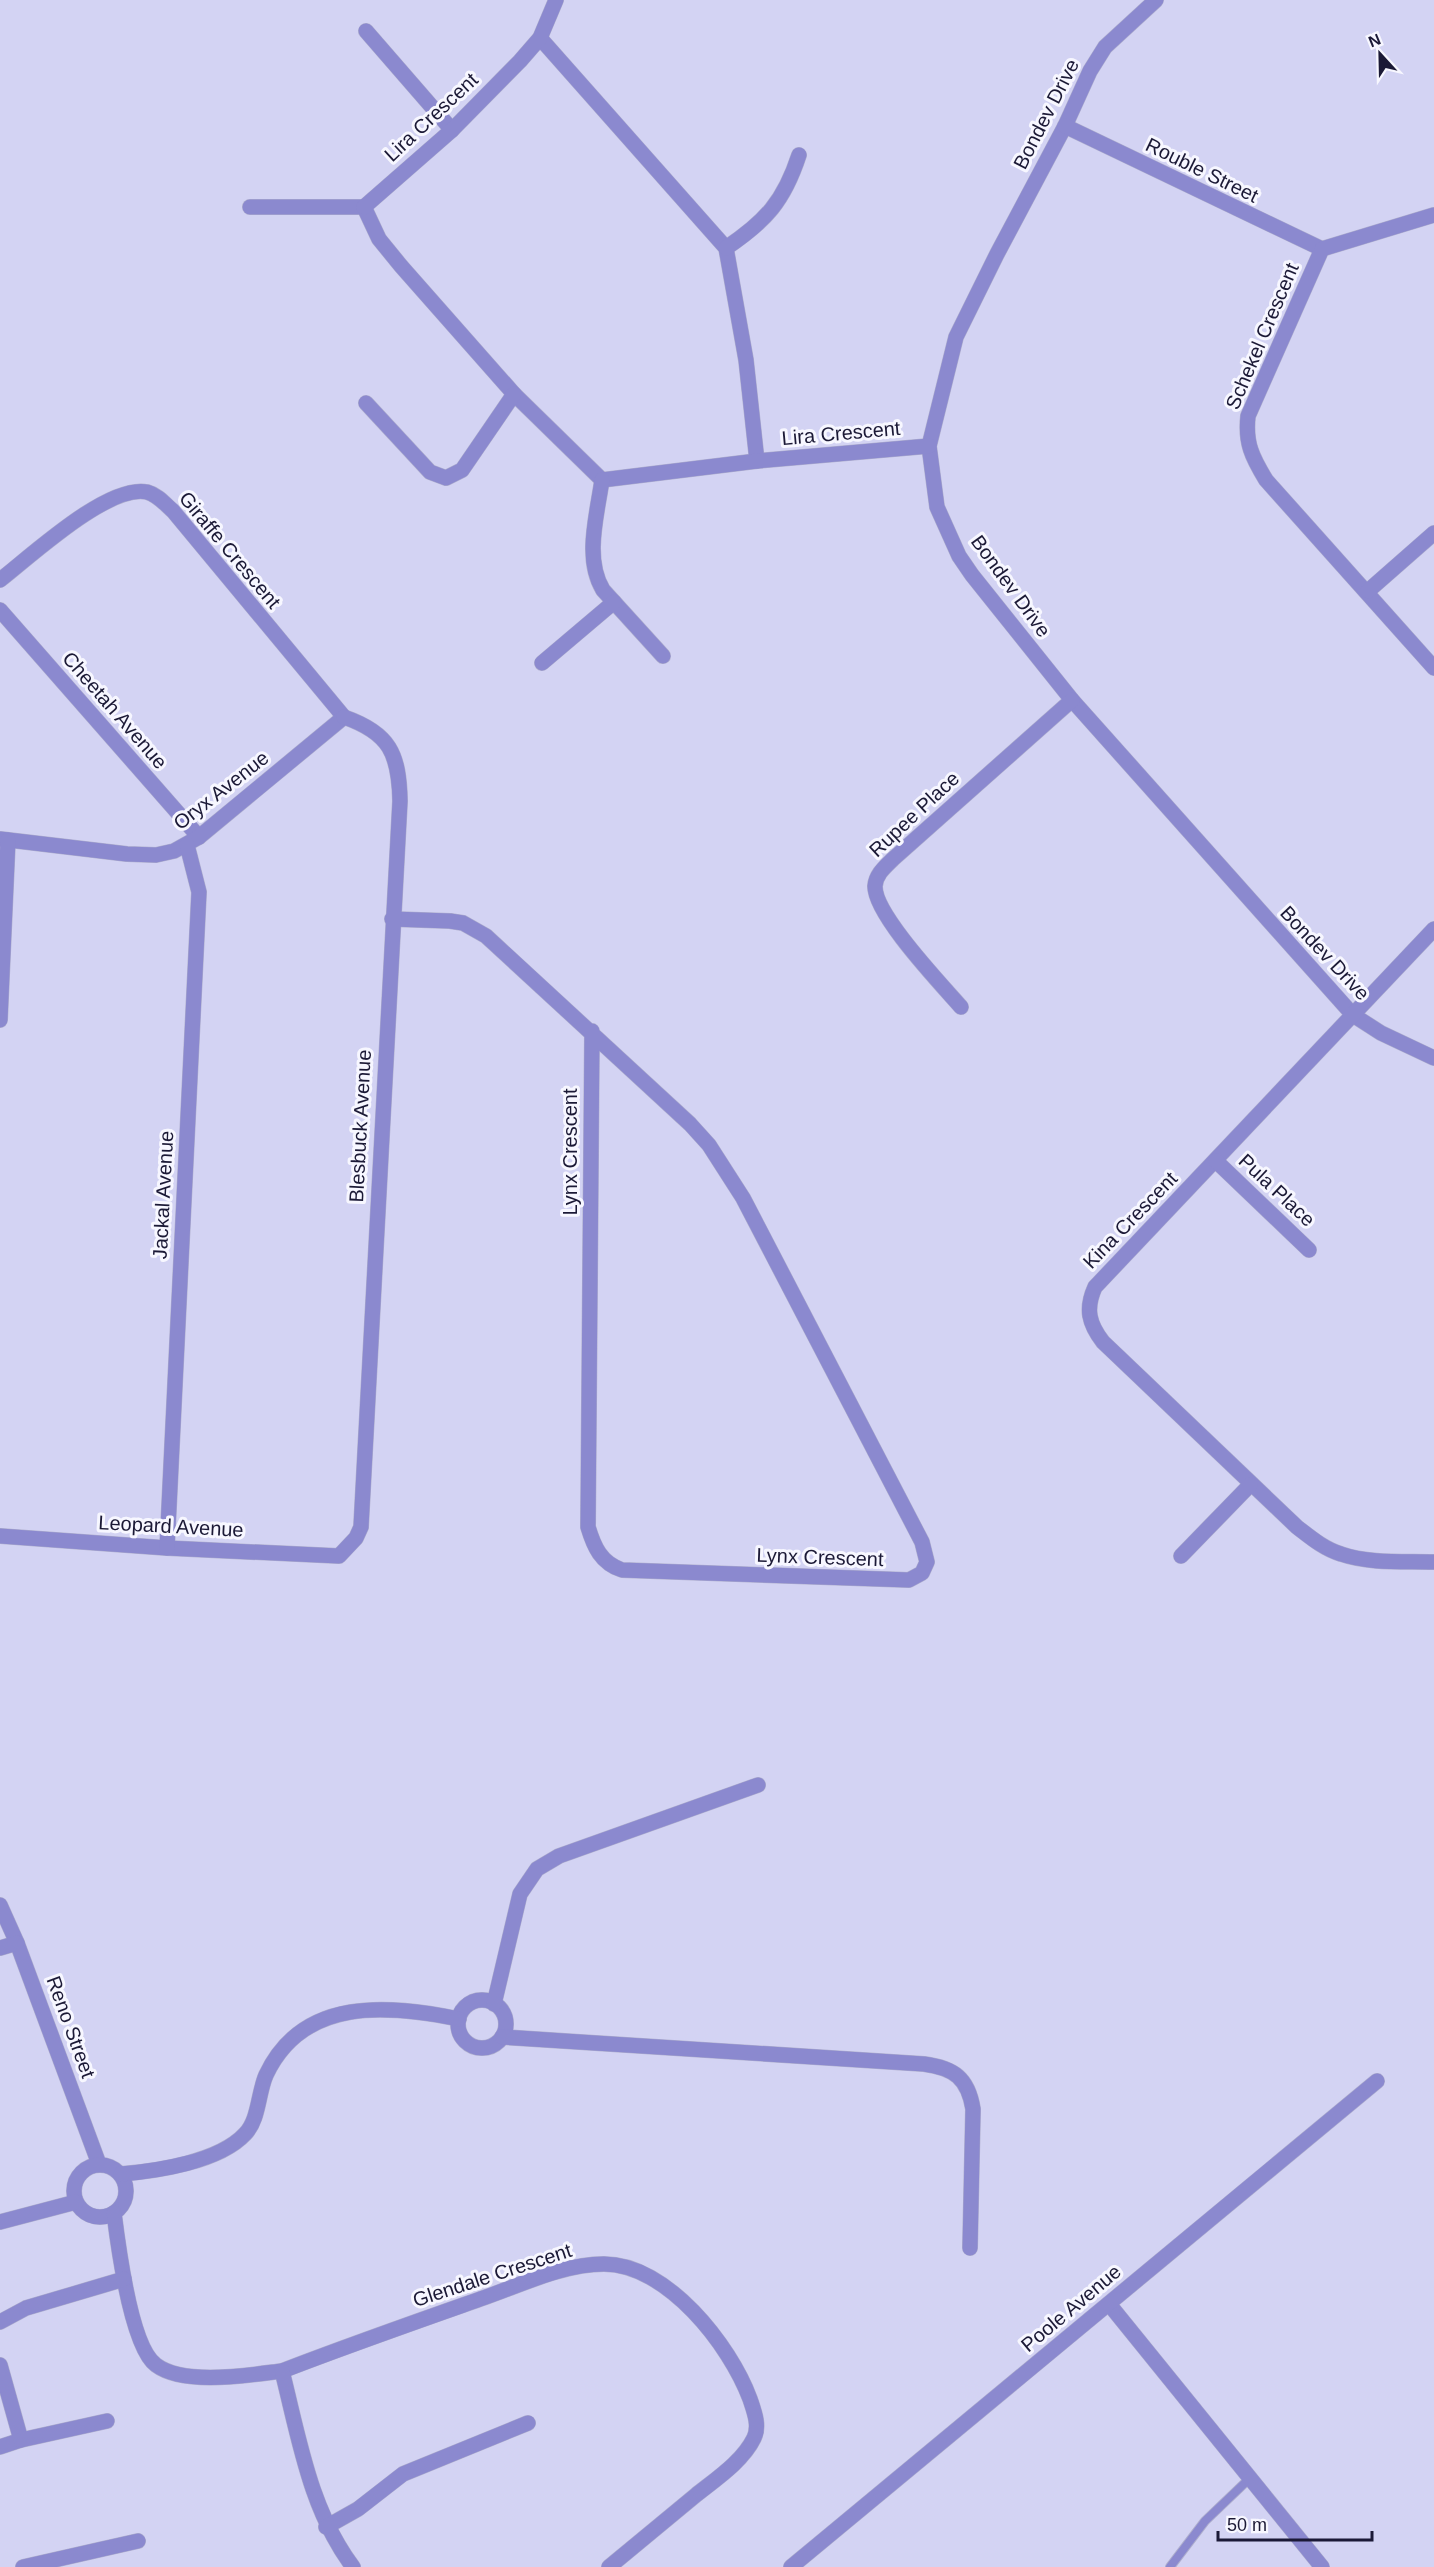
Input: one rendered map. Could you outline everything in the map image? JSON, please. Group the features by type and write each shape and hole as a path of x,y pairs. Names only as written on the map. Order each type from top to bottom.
{"street":[{"path":"556,0 540,38 726,248 749,233 780,201 799,155"},
{"name":"Bondev Drive","path":"1156,0 1105,47 1090,70 1065,126 997,254 957,337 929,446 937,507 959,556 1072,700 1353,1015 1381,1033 1434,1058"},
{"path":"366,31 452,130"},
{"name":"Lira Crescent","path":"364,207 452,130 540,38"},
{"name":"Rouble Street","path":"1065,126 1322,249"},
{"path":"250,207 364,207 379,239 514,394 602,480 593,567 596,579 663,656"},
{"name":"Schekel Crescent","path":"1434,215 1322,249 1248,416 1246,437 1251,457 1266,480 1368,591 1434,668"},
{"name":"Lira Crescent","path":"726,248 746,360 757,461"},
{"path":"366,403 430,472 446,478 462,470 514,394"},
{"name":"Lira Crescent","path":"602,480 757,461 929,446"},
{"name":"Giraffe Crescent","path":"0,580 96,506 136,492 147,492 157,496 173,511 344,717"},
{"path":"1368,591 1434,533"},
{"path":"542,663 614,602"},
{"name":"Cheetah Avenue","path":"0,610 193,841"},
{"name":"Rupee Place","path":"961,1007 896,929 875,894 875,882 880,872 893,859 1072,700"},
{"name":"Oryx Avenue","path":"4,839 127,854 156,855 193,841 344,717"},
{"name":"Blesbuck Avenue","path":"339,1556 356,1538 361,1527 399,775 394,758 379,733 365,724 344,717"},
{"path":"0,1020 4,839"},
{"name":"Jackal Avenue","path":"167,1548 199,892 193,841"},
{"name":"Lynx Crescent","path":"392,919 450,921 474,927 503,950 592,1031 709,1145 738,1189 921,1542 927,1562 922,1573 909,1580 650,1572 612,1566 594,1545 588,1527 592,1031"},
{"name":"Kina Crescent","path":"1434,929 1095,1287 1088,1301 1092,1327 1103,1342 1250,1485 1322,1546 1341,1554 1366,1559 1434,1562"},
{"name":"Pula Place","path":"1216,1161 1309,1250"},
{"path":"1181,1557 1250,1485"},
{"name":"Leopard Avenue","path":"0,1536 167,1548 339,1556"},
{"path":"494,2004 520,1894 537,1869 560,1856 758,1785"},
{"name":"Reno Street","path":"0,1905 17,1943 67,2075 92,2166"},
{"path":"0,1948 17,1943"},
{"path":"488,2001 504,2015 506,2030 502,2037 489,2047 473,2046 461,2035 459,2019 467,2006 488,2001"},
{"path":"124,2181 210,2154 232,2144 246,2133 253,2120 266,2076 275,2058 290,2042 326,2018 367,2009 394,2009 459,2019"},
{"path":"502,2037 924,2064 949,2069 967,2087 973,2109 970,2248"},
{"name":"Poole Avenue","path":"791,2567 1377,2081"},
{"path":"92,2166 111,2166 124,2181 122,2205 107,2215 85,2213 74,2197 76,2178 92,2166"},
{"path":"0,2222 35,2211 57,2208 74,2197"},
{"name":"Glendale Crescent","path":"107,2215 140,2339 154,2364 166,2371 207,2377 282,2371 560,2272 603,2264 622,2266 658,2283 698,2318 724,2346 752,2406 757,2423 755,2436 747,2450 723,2473 609,2567"},
{"path":"0,2322 26,2308 124,2279"},
{"path":"1109,2304 1323,2567"},
{"path":"0,2365 21,2440"},
{"path":"282,2371 311,2481 326,2526 352,2567"},
{"path":"0,2447 21,2440 107,2421"},
{"path":"326,2526 358,2509 403,2474 528,2423"},
{"path":"23,2567 76,2562 138,2541"}],"lane":[{"path":"1170,2567 1205,2521 1250,2478"}]}
